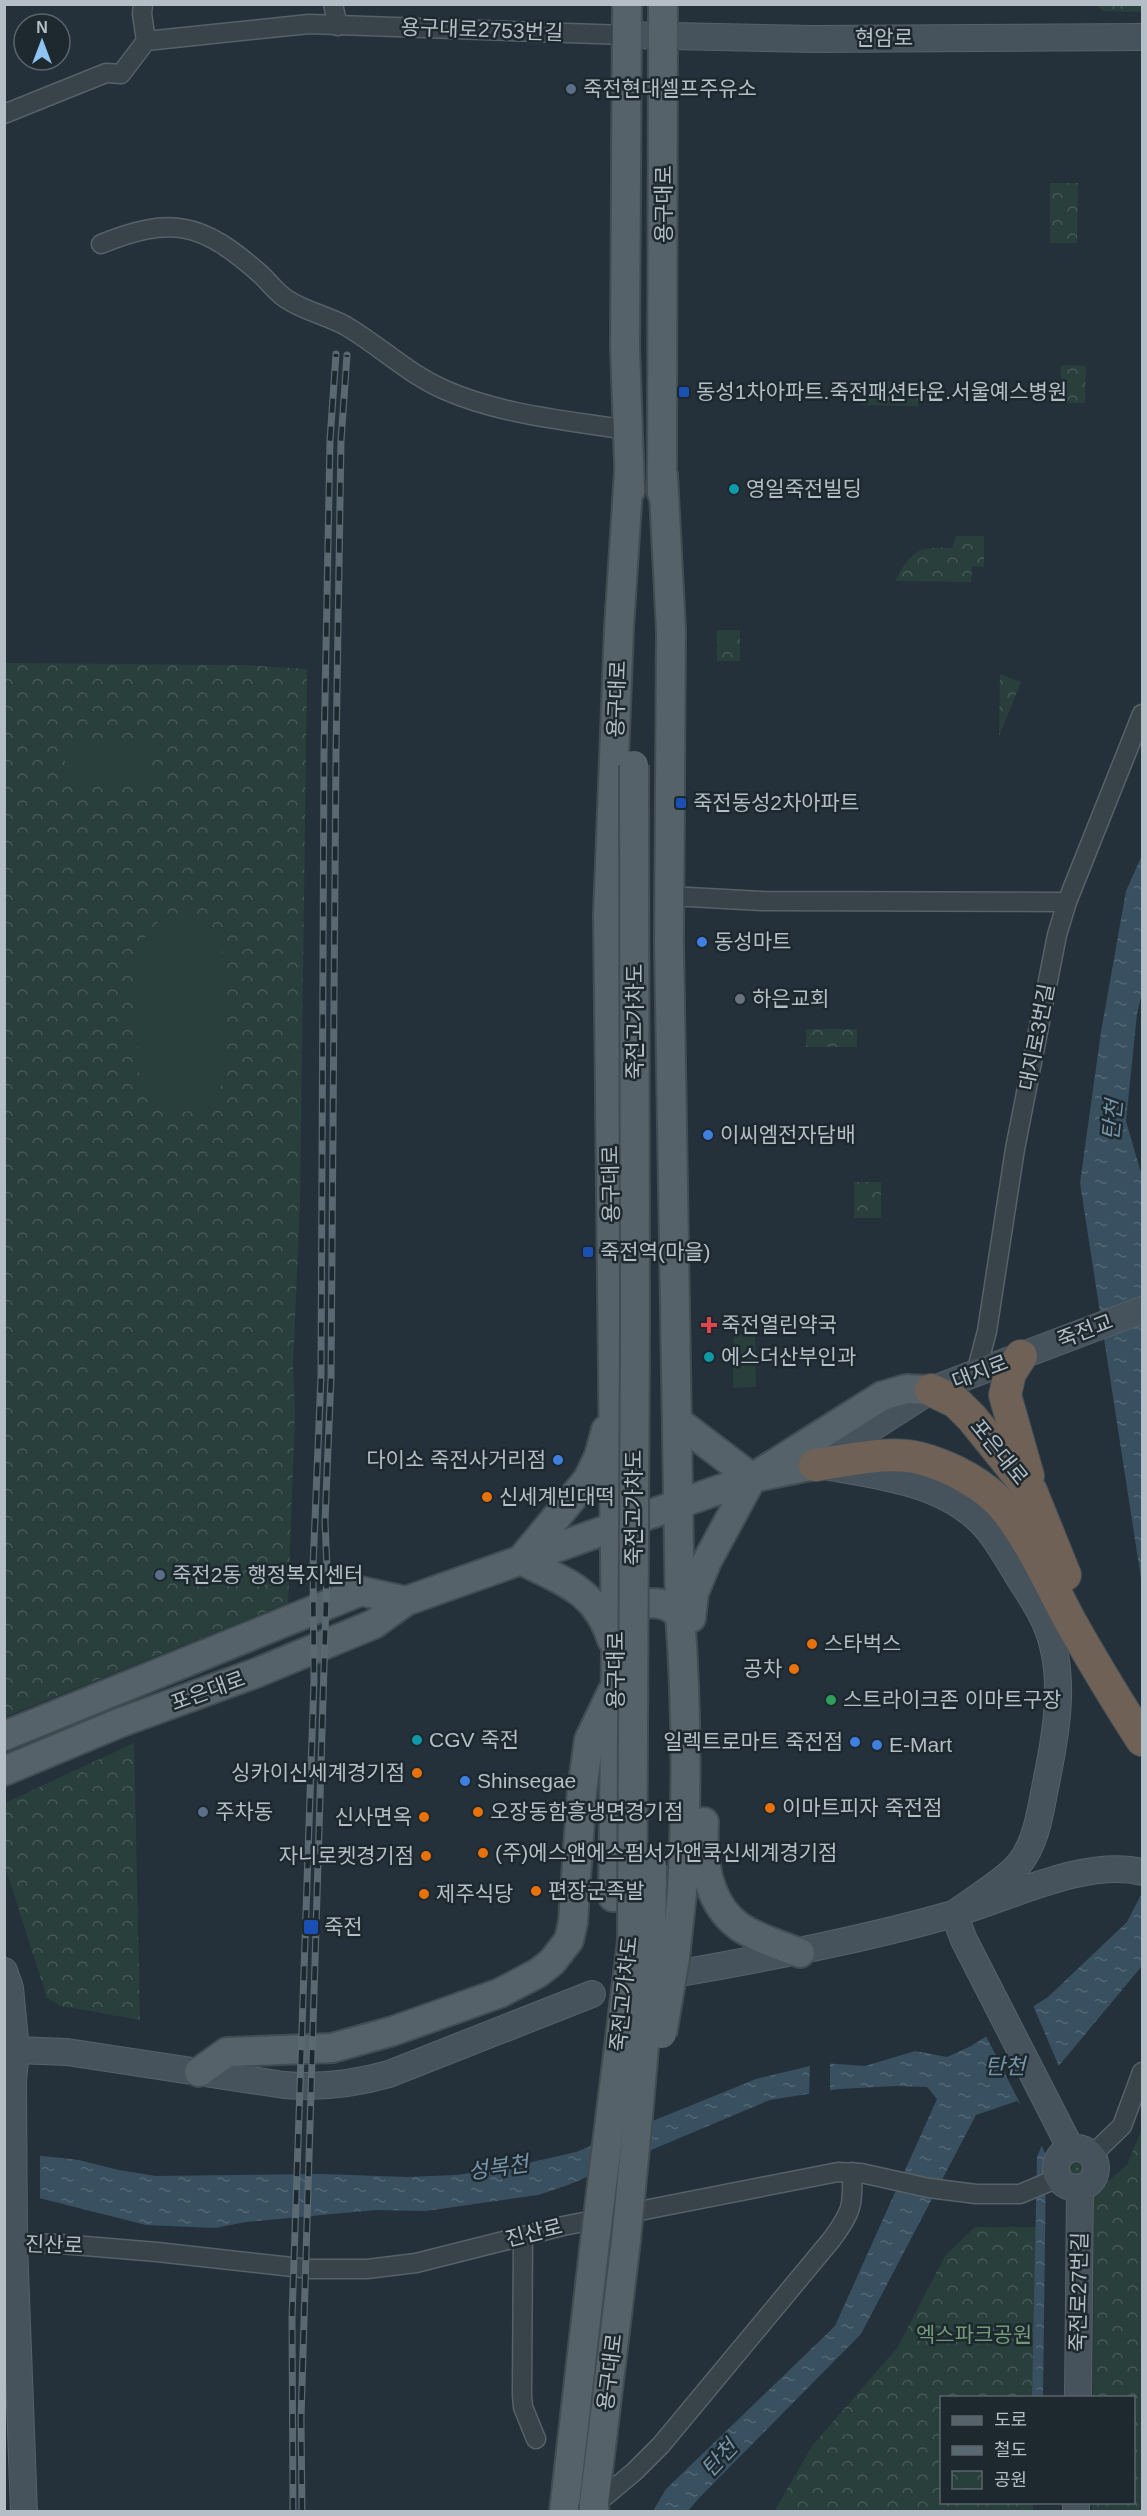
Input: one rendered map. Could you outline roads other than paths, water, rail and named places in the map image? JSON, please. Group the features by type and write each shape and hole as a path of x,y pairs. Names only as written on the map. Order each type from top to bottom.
{"highway":[{"path":"1025,1354 1010,1373 1005,1395 1032,1491"},
{"name":"포은대로","path":"931,1390 956,1402 1032,1491 1056,1577 1101,1677 1143,1740"},
{"name":"포은대로","path":"815,1465 898,1455 919,1458 943,1466 977,1484 1007,1511 1056,1577 1143,1711"}],"main road":[{"name":"용구대로","path":"627,4 627,430 634,628 644,765"},
{"name":"용구대로","path":"580,2510 675,1958 686,1821 678,1504 670,896 670,630 663,475 663,4"},
{"name":"용구대로","path":"580,2510 613,1897 616,1639 608,915 619,628 630,472"},
{"name":"용구대로","path":"644,765 663,475"},
{"name":"죽전고가차도","path":"626,2240 652,1944 644,765"},
{"name":"죽전고가차도","path":"594,2250 632,1941 635,1333 644,765"},
{"name":"포은대로","path":"752,1478 882,1396 906,1389 931,1390"},
{"path":"613,1405 599,1456 588,1479 521,1560 569,1584 596,1605 616,1639"},
{"path":"677,1421 752,1478 716,1542 694,1593 684,1677 703,1722 705,1768 703,1860 713,1893 725,1912 739,1926 800,1953"},
{"name":"포은대로","path":"4,1771 119,1723 255,1673 374,1624 406,1601 752,1478 815,1465"},
{"name":"포은대로","path":"4,1736 361,1591 406,1601"},
{"path":"616,1639 624,1614 633,1607 645,1603 660,1603 672,1608 680,1615"},
{"path":"199,2072 227,2052 332,2048 393,2031 500,1993 552,1962 569,1940 573,1922 582,1790 589,1740 615,1684"}],"street":[{"path":"4,114 106,73 121,74 146,41 142,14 143,4"},
{"path":"333,4 338,26"},
{"name":"용구대로2753번길","path":"146,41 289,24 626,35"},
{"name":"현암로","path":"626,35 813,39 1143,37"},
{"path":"101,244 130,232 151,228 172,226 193,229 235,254 288,300 347,327 416,375 445,390 522,414 627,430"},
{"name":"대지로3번길","path":"976,1373 987,1331 1015,1149 1057,935 1067,902 1143,714"},
{"path":"670,896 762,902 1067,902"},
{"name":"죽전교","path":"1025,1354 1143,1310"},
{"name":"대지로","path":"815,1465 931,1390 1025,1354"},
{"path":"815,1465 872,1474 927,1489 967,1510 988,1529 1000,1545 1046,1624 1056,1660 1057,1722 1039,1817 1031,1845 1018,1866 954,1914"},
{"path":"686,1972 800,1953 954,1914 1075,1874 1098,1870 1143,1872"},
{"path":"954,1914 964,1940 1075,2146 1097,2168 1096,2175 1088,2185 1082,2188 1061,2183 1055,2169 1060,2156 1075,2146 1122,2126 1143,2072"},
{"path":"4,1971 10,1988 16,2050 13,2081 13,2206 9,2243 14,2459 24,2511"},
{"path":"16,2050 68,2052 233,2079 308,2087 354,2084 400,2069 592,1994"},
{"path":"580,2510 634,2472 662,2445 832,2239 848,2216 853,2203 845,2172"},
{"name":"진산로","path":"9,2243 61,2244 157,2252 310,2269 367,2269 416,2263 670,2203 845,2172 884,2177 929,2188 976,2194 1020,2194 1061,2183"},
{"name":"죽전로27번길","path":"1061,2183 1078,2396"},
{"path":"523,2236 522,2407 536,2439"}],"water":[{"name":"탄천","path":"1142,855 1142,993 1137,1014 1126,1121 1141,1173 1142,1585 1080,1183 1101,1032 1126,891"},
{"path":"1142,1893 1142,1966 1052,2074 1071,2126 1046,2160 1043,2396 1032,2396 1037,2157 1048,2130 1017,2101 976,2115 861,2334 688,2511 653,2511 666,2489 835,2326 937,2099 927,2087 839,2089 770,2100 568,2185 538,2195 426,2211 376,2210 246,2222 215,2228 146,2225 39,2198 34,2155 79,2160 156,2176 322,2174 407,2177 456,2175 506,2168 576,2152 756,2079 822,2063 865,2066 915,2051 947,2057 971,2046 1048,1997 1127,1922"}],"railway":[{"path":"293,2512 292,2318 314,1680 313,1567 321,1376 324,753 330,440 336,354"},
{"path":"302,2512 301,2419 327,1569 325,1521 331,1377 341,441 347,355"}],"place":[{"name":"죽전현대셀프주유소","path":"571,89"},
{"name":"동성1차아파트.죽전패션타운.서울예스병원","path":"684,392"},
{"name":"영일죽전빌딩","path":"734,489"},
{"name":"죽전동성2차아파트","path":"681,803"},
{"name":"동성마트","path":"702,942"},
{"name":"하은교회","path":"740,999"},
{"name":"이씨엠전자담배","path":"708,1135"},
{"name":"죽전역(마을)","path":"588,1252"},
{"name":"죽전열린약국","path":"709,1325"},
{"name":"에스더산부인과","path":"709,1357"},
{"name":"다이소 죽전사거리점","path":"558,1460"},
{"name":"신세계빈대떡","path":"487,1497"},
{"name":"죽전2동 행정복지센터","path":"160,1575"},
{"name":"스타벅스","path":"812,1644"},
{"name":"공차","path":"794,1669"},
{"name":"스트라이크존 이마트구장","path":"831,1700"},
{"name":"CGV 죽전","path":"417,1740"},
{"name":"일렉트로마트 죽전점","path":"855,1742"},
{"name":"E-Mart","path":"877,1745"},
{"name":"싱카이신세계경기점","path":"417,1773"},
{"name":"Shinsegae","path":"465,1781"},
{"name":"이마트피자 죽전점","path":"770,1808"},
{"name":"주차동","path":"203,1812"},
{"name":"오장동함흥냉면경기점","path":"478,1812"},
{"name":"신사면옥","path":"424,1817"},
{"name":"(주)에스앤에스펌서가앤쿡신세계경기점","path":"483,1853"},
{"name":"자니로켓경기점","path":"426,1856"},
{"name":"편장군족발","path":"536,1891"},
{"name":"제주식당","path":"424,1894"},
{"name":"죽전","path":"311,1927"}],"water label":[{"name":"성복천","path":"498,2167"}],"park label":[{"name":"엑스파크공원","path":"974,2335"}]}
